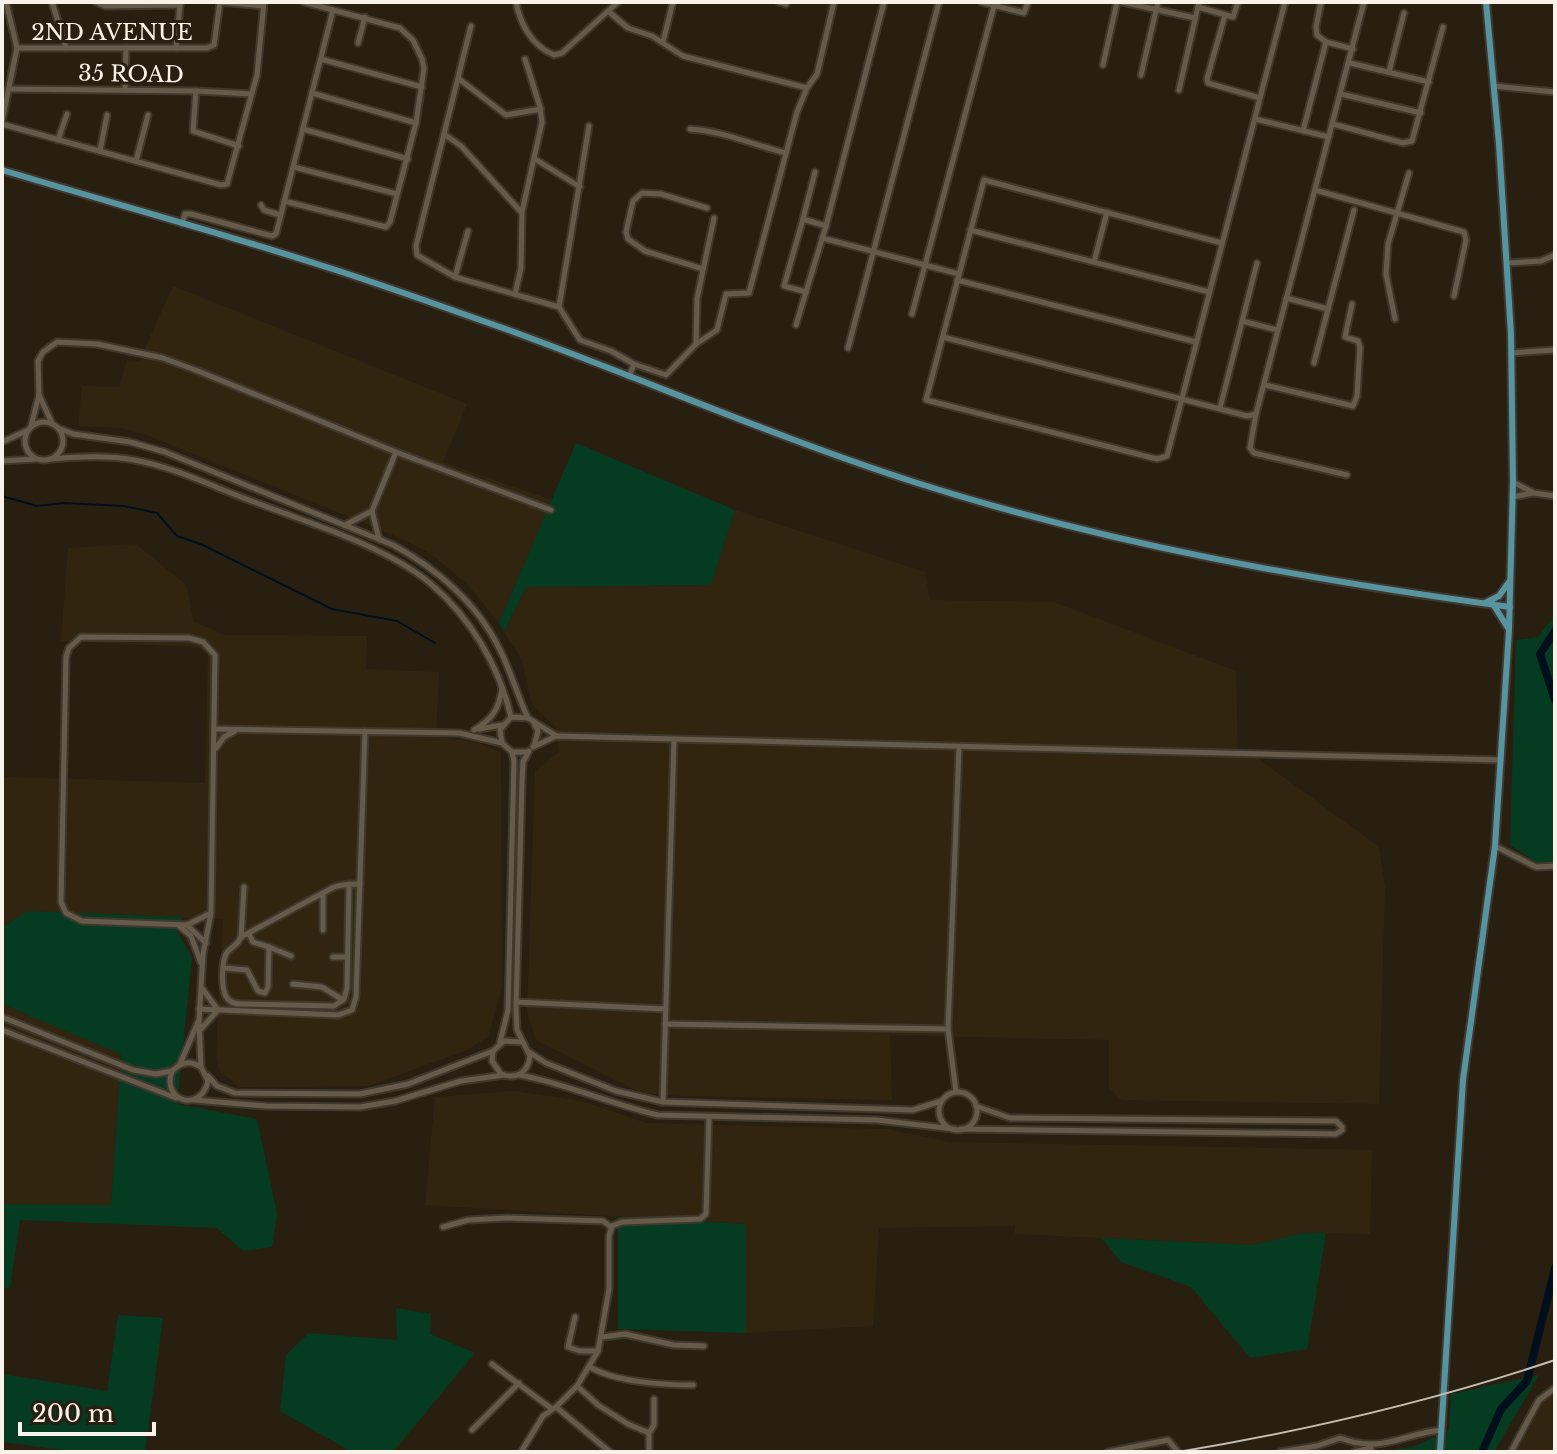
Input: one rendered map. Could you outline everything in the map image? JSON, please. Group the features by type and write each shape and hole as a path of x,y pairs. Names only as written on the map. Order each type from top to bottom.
{"main road":[{"path":"1440,1452 1463,1080 1495,846 1510,607 1513,482 1511,353 1507,263 1486,2"},
{"path":"2,170 321,265 505,329 805,444 915,482 1011,510 1267,569 1510,607"},
{"path":"1489,604 1499,596 1510,579"},
{"path":"1489,604 1509,630"}],"street":[{"name":"2ND AVENUE","path":"2,122 17,48 6,2"},
{"path":"52,2 66,48"},
{"path":"96,2 105,6 180,3 176,48"},
{"name":"2ND AVENUE","path":"17,48 207,48 214,45 220,2"},
{"path":"2,122 224,185 228,182 239,146 257,75 264,4 220,2"},
{"path":"284,201 386,227 408,159 424,68 413,40 400,28 304,2"},
{"path":"516,2 521,26 554,55 562,53 618,2"},
{"path":"663,42 673,2"},
{"path":"471,26 416,250 419,258 455,277 559,307 580,340 666,375 696,344 717,330 726,294 749,293 786,153 807,88 817,74 834,2"},
{"path":"796,325 826,226 884,2"},
{"path":"848,348 939,2"},
{"path":"981,2 1024,13 1028,2"},
{"path":"1103,65 1120,2 1195,18"},
{"path":"1141,75 1158,2"},
{"path":"1179,90 1199,4 1225,15 1235,15 1238,2"},
{"path":"1222,243 984,180 926,400 1157,459 1167,456 1285,2"},
{"path":"1321,2 1316,31 1320,39 1353,49"},
{"path":"1347,475 1254,453 1250,448 1277,330 1364,2"},
{"path":"912,314 994,6"},
{"path":"182,224 185,214 191,214 272,236 276,234 333,10"},
{"path":"608,11 628,28 663,42 683,56 807,88"},
{"path":"1389,72 1404,13"},
{"path":"1225,15 1208,83 1260,98"},
{"path":"358,43 365,17"},
{"path":"1333,124 1408,143 1415,136 1443,27"},
{"path":"1303,131 1326,42"},
{"path":"125,90 126,48"},
{"path":"321,59 422,87"},
{"path":"515,294 521,268 522,213 542,122 541,109 525,59"},
{"path":"1350,63 1429,82"},
{"path":"458,78 506,115 541,109"},
{"path":"1494,86 1555,92"},
{"name":"35 ROAD","path":"10,89 252,94"},
{"path":"196,91 193,131 239,146"},
{"path":"312,93 416,123"},
{"path":"1341,94 1421,113"},
{"path":"58,140 67,114"},
{"path":"100,151 107,115"},
{"path":"136,161 148,115"},
{"path":"1255,119 1329,137"},
{"path":"559,307 589,126"},
{"path":"303,129 408,159"},
{"path":"690,129 722,133 751,145 786,153"},
{"path":"444,134 461,146 522,213"},
{"path":"535,159 580,187"},
{"path":"294,167 397,194"},
{"path":"806,292 784,286 815,172"},
{"path":"1395,319 1387,267 1388,244 1409,173"},
{"path":"1315,190 1464,232 1466,240 1454,296"},
{"path":"703,269 645,251 628,239 626,232 633,201 642,193 661,194 707,208"},
{"path":"261,205 264,210 280,215"},
{"path":"1314,363 1354,210"},
{"path":"1094,262 1107,212"},
{"path":"696,344 697,299 714,218"},
{"path":"803,219 826,226"},
{"path":"970,230 1209,292"},
{"path":"455,277 468,231"},
{"path":"822,238 1196,342"},
{"path":"1507,263 1541,261 1555,255"},
{"path":"1220,408 1257,263"},
{"path":"1286,298 1328,309"},
{"path":"1265,385 1353,406 1357,396 1360,344 1347,339 1345,334 1352,304"},
{"path":"1242,321 1277,330"},
{"path":"943,337 1247,416 1256,414"},
{"path":"36,459 26,450 25,437 39,395 38,361 50,345 72,341 163,358 396,452 551,510"},
{"path":"1511,353 1555,350"},
{"path":"629,377 634,364"},
{"path":"39,395 63,440 55,457 49,459"},
{"path":"2,442 42,422 73,434 130,442 165,452 418,558 466,601 498,646 538,737 523,762 516,1002 517,1030 521,1042 529,1052 546,1063 616,1091 663,1102 913,1110 941,1101 956,1092 966,1094 976,1106 1010,1118 1338,1121 1342,1130 1336,1134 958,1129 882,1120 658,1115 635,1110 564,1084 520,1075 461,1081 395,1101 350,1107 266,1106 181,1099 148,1089 2,1030"},
{"path":"380,540 372,511 396,452"},
{"path":"2,461 98,456 153,464 386,556 431,584 472,628 502,687 511,717"},
{"path":"1513,482 1534,493"},
{"path":"1512,497 1534,493 1555,496"},
{"path":"345,525 372,511"},
{"path":"201,1067 199,1009 211,913 215,655 203,642 189,638 88,636 75,641 66,657 61,902 66,913 82,921 187,925 211,913"},
{"path":"474,730 497,711 502,687"},
{"path":"459,733 502,725 511,717 530,719 556,736"},
{"path":"502,725 502,743"},
{"path":"180,1064 195,1063 217,1086 235,1093 360,1094 408,1084 493,1051 499,1043 508,1010 512,752 502,743 459,733 214,729"},
{"path":"215,749 224,737 237,730"},
{"path":"199,1009 338,1015 352,1010 356,997 365,731"},
{"path":"512,752 531,749 556,736 1502,760"},
{"path":"663,1102 674,740"},
{"path":"956,1092 948,1029 959,748"},
{"path":"1495,846 1536,867 1555,866"},
{"path":"241,937 323,893 349,884 360,884"},
{"path":"244,887 241,937 236,946 229,950 224,968 227,999 236,1004 334,1006 343,1000 347,988 349,884"},
{"path":"323,893 323,930"},
{"path":"177,924 191,936 202,967"},
{"path":"187,925 206,944"},
{"path":"249,934 253,942 291,956"},
{"path":"224,968 247,970 258,991 265,993 268,987 269,947"},
{"path":"333,957 347,957"},
{"path":"293,984 322,987 343,1000"},
{"path":"201,985 218,1010"},
{"path":"516,1002 665,1009"},
{"path":"200,1030 218,1010"},
{"path":"2,1017 133,1070 156,1074 172,1071 180,1064 199,1021"},
{"path":"665,1024 948,1029"},
{"path":"499,1043 510,1039 521,1042"},
{"path":"493,1051 495,1068 504,1075"},
{"path":"520,1075 529,1063 529,1052"},
{"path":"172,1071 170,1087 181,1099"},
{"path":"194,1100 207,1087 207,1075"},
{"path":"941,1101 942,1122 958,1129 972,1123 976,1106"},
{"path":"611,1228 622,1222 704,1217 709,1117"},
{"path":"443,1227 468,1220 526,1217 603,1221 611,1228"},
{"path":"521,1452 532,1432 577,1386 598,1351 603,1337 609,1289 611,1228"},
{"path":"575,1317 568,1347 598,1351"},
{"path":"603,1337 625,1334 674,1345 704,1346"},
{"path":"492,1364 610,1452"},
{"path":"590,1367 630,1380 693,1385"},
{"path":"472,1430 519,1383"},
{"path":"577,1386 598,1405 649,1433"},
{"path":"1511,1452 1539,1400 1555,1388"},
{"path":"649,1452 649,1433 654,1425 654,1399"},
{"path":"1354,1452 1442,1430"},
{"path":"1280,1452 1340,1438 1356,1445 1376,1447"},
{"path":"1108,1452 1168,1440 1178,1452"},
{"path":"1304,1448 1324,1452"}],"shaded area":[{"path":"173,286 467,404 443,462 552,500 499,623 467,584 430,553 391,534 144,434 121,428 78,426 82,386 119,387 127,360 139,361"},
{"path":"735,510 925,572 930,600 1054,602 1236,671 1238,758 1256,757 1379,847 1385,887 1379,1104 1122,1100 1109,1088 1109,1040 890,1035 892,1100 641,1093 536,1040 527,1012 535,771 559,752 556,727 532,705 522,660 504,632 526,587 711,585"},
{"path":"136,544 186,585 194,622 226,635 367,636 366,669 439,672 436,737 480,743 501,753 502,987 488,1037 467,1050 368,1086 240,1087 219,1071 216,1051 223,919 27,911 2,928 2,777 205,783 208,655 198,647 61,641 68,548"},
{"path":"2,1004 121,1053 111,1206 2,1204"},
{"path":"514,1091 582,1101 646,1123 886,1129 950,1142 1372,1150 1370,1234 1304,1233 1252,1245 1015,1234 1015,1226 879,1228 873,1326 746,1333 746,1224 425,1205 435,1097"},
{"path":"1555,1395 1555,1452 1517,1452 1542,1401"}],"green space":[{"path":"576,443 735,510 711,585 526,587 504,632 499,623"},
{"path":"1555,615 1555,864 1544,867 1510,845 1516,640 1538,637"},
{"path":"27,911 183,917 177,931 192,958 177,1104 257,1119 277,1214 272,1247 243,1251 217,1228 20,1220 10,1288 2,1288 2,1204 111,1205 121,1054 2,1004 2,928"},
{"path":"618,1217 746,1224 746,1333 618,1329"},
{"path":"1304,1233 1326,1233 1307,1349 1250,1358 1191,1287 1121,1262 1102,1238 1252,1245"},
{"path":"396,1308 431,1314 430,1334 475,1353 393,1452 352,1452 280,1411 286,1355 309,1333 397,1340"},
{"path":"118,1315 163,1318 145,1452 78,1452 2,1442 2,1374 107,1391"},
{"path":"1539,1375 1494,1452 1377,1452 1414,1447 1449,1430 1451,1394"}],"waterway":[{"path":"2,496 37,506 63,503 124,506 157,513 177,536 203,545 332,609 397,621 435,643"},
{"path":"1555,631 1540,654 1555,700"},
{"path":"1482,1452 1501,1409 1527,1381 1555,1268"}],"tram line":[{"path":"1178,1452 1368,1414 1555,1360"}]}
